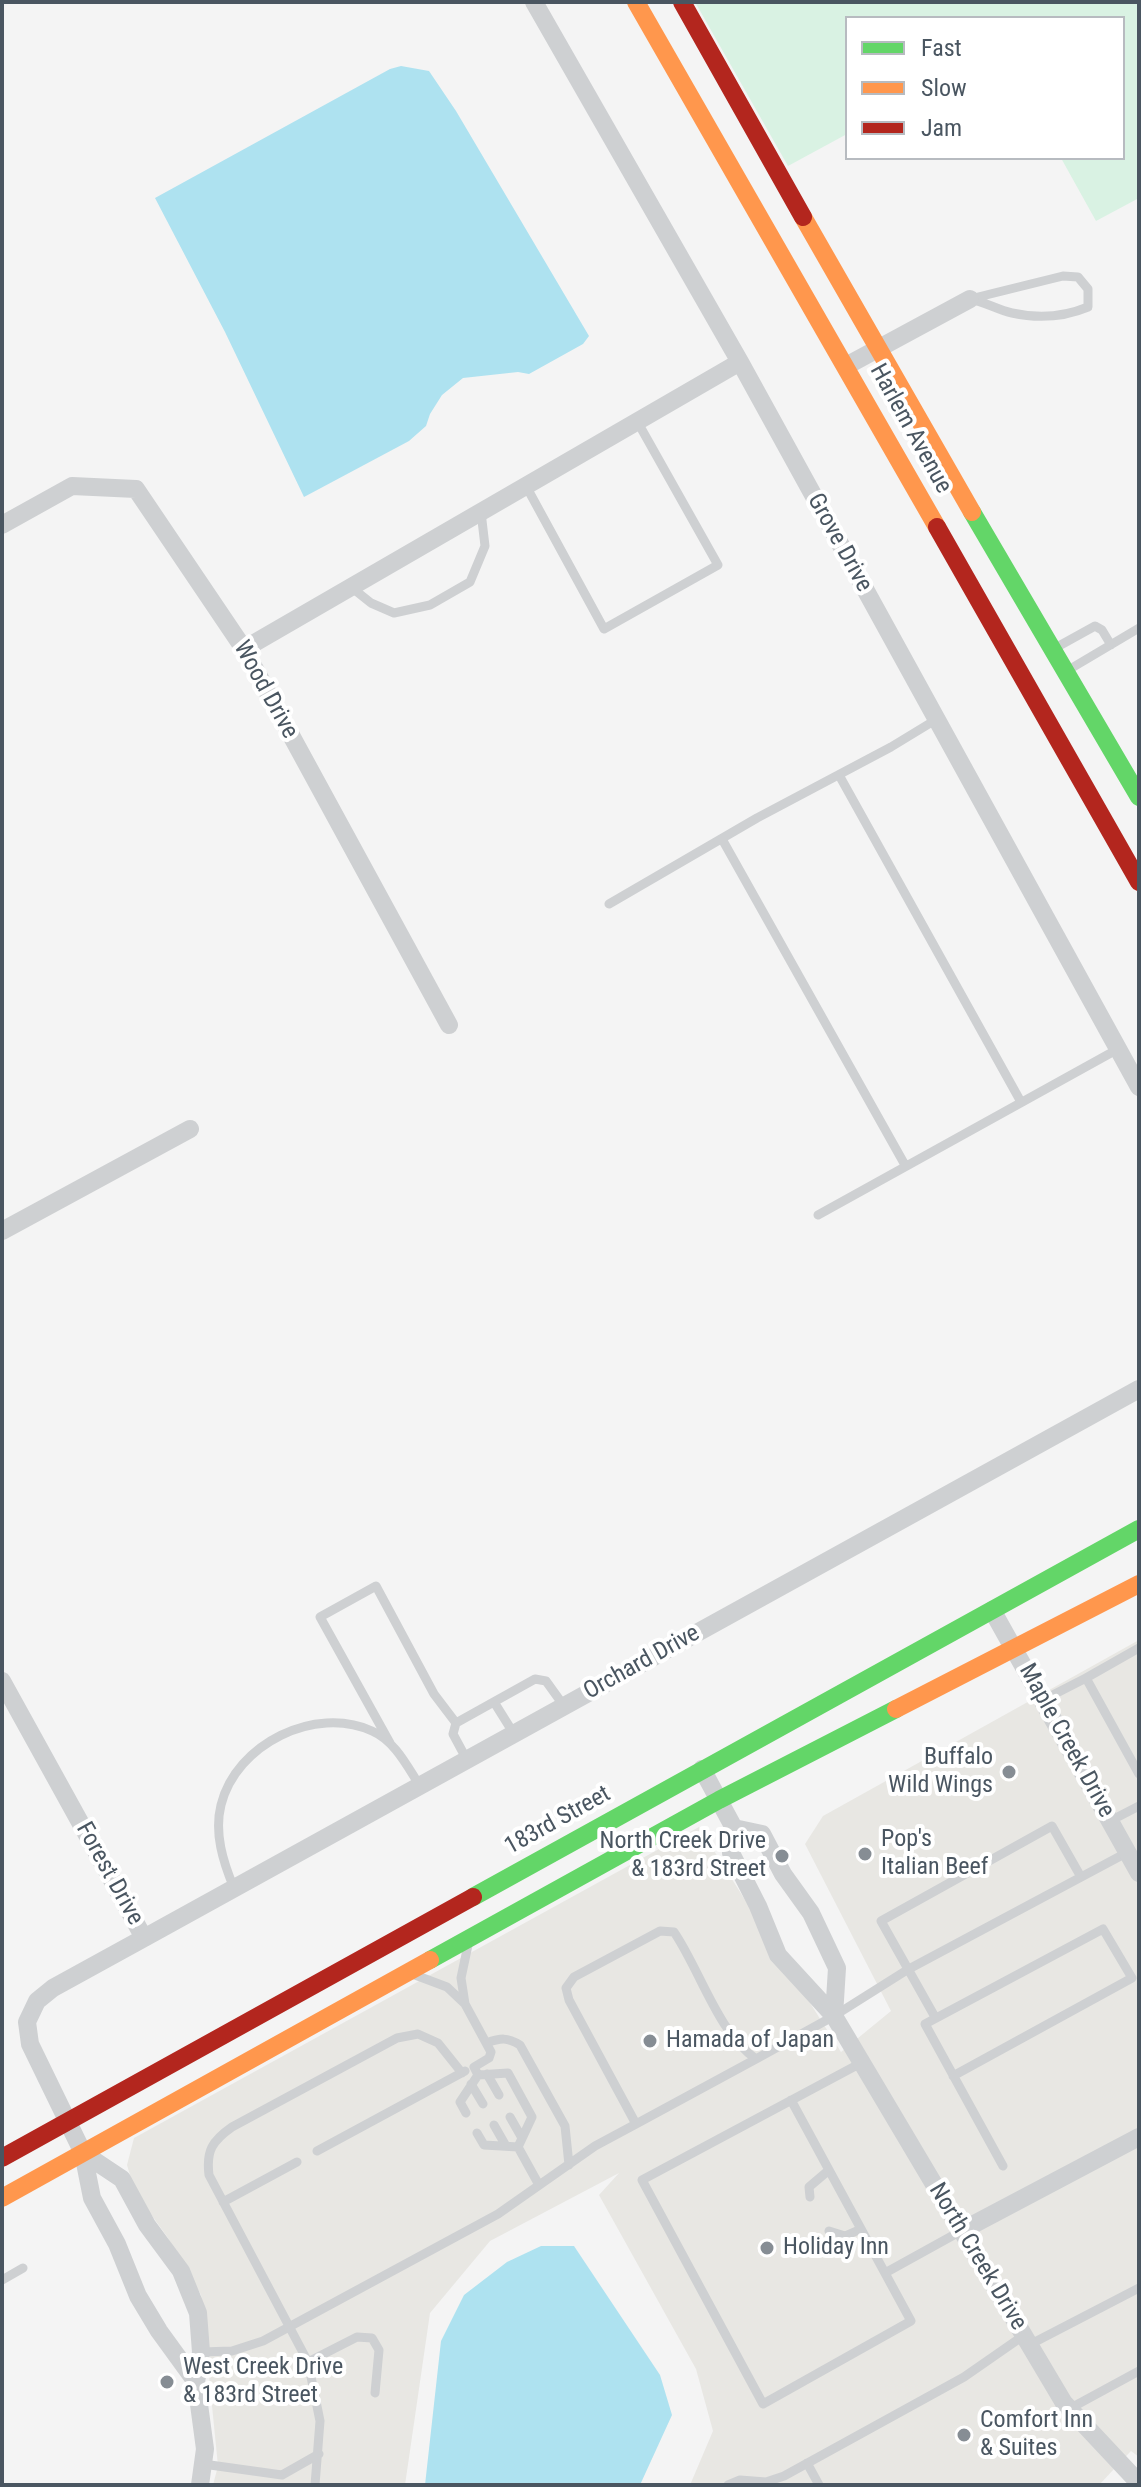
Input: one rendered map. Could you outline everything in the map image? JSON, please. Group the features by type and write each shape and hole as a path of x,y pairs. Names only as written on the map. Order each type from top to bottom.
{"street":[{"name":"Grove Drive","path":"534,2 740,362 1139,1087"},
{"name":"Harlem Avenue","path":"636,2 1138,877"},
{"name":"Harlem Avenue","path":"682,2 877,349 1139,797"},
{"path":"846,366 970,299"},
{"path":"244,649 740,362"},
{"name":"Wood Drive","path":"2,525 72,486 136,489 244,649 449,1025"},
{"path":"2,1231 190,1129"},
{"name":"Orchard Drive","path":"144,1938 1139,1389"},
{"name":"183rd Street","path":"2,2158 1139,1529"},
{"path":"2,2198 719,1800 1139,1584"},
{"name":"Maple Creek Drive","path":"992,1610 1135,1863"},
{"name":"Forest Drive","path":"2,1681 144,1938 53,1988 37,2001 27,2022 30,2044 83,2153 92,2198 117,2244 138,2296 196,2382"},
{"name":"North Creek Drive","path":"702,1769 734,1828 731,1853 778,1955 834,2016 1069,2409 1131,2482"},
{"path":"734,1828 762,1834 783,1874 811,1913 837,1968 834,2016"},
{"path":"961,2231 1139,2137"},
{"path":"83,2153 122,2179 147,2225 181,2271 198,2313 201,2352 196,2382 205,2449 200,2485"}],"lane":[{"path":"1063,276 1078,277 1088,289 1088,307 1067,316 1010,313 987,302 970,299 1063,276"},
{"path":"526,486 604,629 718,565 637,421"},
{"path":"351,587 371,603 394,613 430,605 470,582 485,546 481,512"},
{"path":"1054,649 1095,626 1102,630 1111,645"},
{"path":"1067,671 1139,628"},
{"path":"609,904 937,719"},
{"path":"839,775 1021,1102"},
{"path":"722,839 905,1165"},
{"path":"818,1215 1118,1049"},
{"path":"420,1786 390,1743 320,1617 376,1586 434,1694 456,1723"},
{"path":"1043,1700 1139,1648"},
{"path":"1086,1678 1139,1774"},
{"path":"467,1760 453,1734 456,1723 535,1679 551,1685 564,1706"},
{"path":"494,1702 514,1734"},
{"path":"234,1888 222,1860 220,1806 231,1780 249,1758 281,1735 309,1724 338,1722 372,1731 390,1743"},
{"path":"1110,1821 1139,1806"},
{"path":"935,2017 881,1921 1052,1826 1081,1877"},
{"path":"201,2352 232,2351 263,2341 498,2214 595,2146 834,2016 907,1970 1081,1877 1135,1863"},
{"path":"953,2076 1132,1978 1103,1929 925,2024 953,2076 1003,2166"},
{"path":"636,2124 569,2000 566,1988 574,1977 660,1931 674,1932 729,2030 744,2051 756,2059"},
{"path":"465,2004 461,1978 470,1938"},
{"path":"408,1972 447,1987 465,2004 491,2052 460,2102 466,2113"},
{"path":"315,2485 320,2421 308,2362 209,2175 207,2156 215,2139 397,2038 418,2034 438,2043 462,2073"},
{"path":"486,2043 501,2038 520,2045 565,2126 569,2165"},
{"path":"791,2100 911,2321 763,2404 642,2180 791,2100 861,2063"},
{"path":"479,2072 499,2095"},
{"path":"317,2151 462,2073 508,2073 532,2117 520,2142 506,2146 484,2145 477,2133"},
{"path":"471,2084 483,2104"},
{"path":"510,2117 539,2185"},
{"path":"494,2125 506,2146"},
{"path":"223,2202 297,2162"},
{"path":"810,2197 809,2187 829,2170"},
{"path":"829,2231 845,2236 861,2229"},
{"path":"885,2273 961,2231"},
{"path":"2,2280 23,2268"},
{"path":"728,2485 740,2480 766,2482 784,2476 1026,2340 1139,2288"},
{"path":"308,2362 357,2337 372,2338 379,2350 375,2393"},
{"path":"1069,2409 1139,2371"},
{"path":"277,2485 282,2475 319,2454"},
{"path":"807,2463 819,2485"},
{"path":"203,2464 282,2475"}],"shaded area":[{"path":"1139,1640 1139,2457 1131,2451 1099,2485 690,2485 713,2431 696,2369 599,2195 619,2173 490,2241 430,2313 405,2485 213,2485 218,2466 201,2295 168,2238 135,2192 127,2165 134,2138 699,1827 841,2052 891,2011 805,1844 823,1816"}],"green space":[{"path":"695,2 1139,2 1139,198 1096,221 1062,160 1125,160 1125,16 845,16 845,135 788,166"}],"water":[{"path":"401,66 429,71 456,111 589,336 583,344 529,374 518,372 463,378 442,395 426,426 409,441 304,497 225,332 155,198 390,69"},
{"path":"541,2246 574,2246 660,2375 672,2415 640,2485 425,2485 441,2341 464,2295 507,2262"}],"traffic: fast":[{"path":"972,512 1139,797"},
{"path":"473,1897 1139,1529"},
{"path":"430,1960 719,1800 896,1709"}],"traffic: slow":[{"path":"636,2 937,527"},
{"path":"803,217 972,512"},
{"path":"896,1709 1139,1584"},
{"path":"2,2198 430,1960"}],"traffic: jam":[{"path":"682,2 803,217"},
{"path":"937,527 1139,882"},
{"path":"2,2158 473,1897"}],"place":[{"name":"Buffalo Wild Wings","path":"1009,1772"},
{"name":"Pop's Italian Beef","path":"865,1854"},
{"name":"North Creek Drive & 183rd Street","path":"782,1856"},
{"name":"Hamada of Japan","path":"650,2041"},
{"name":"Holiday Inn","path":"767,2248"},
{"name":"West Creek Drive & 183rd Street","path":"167,2382"},
{"name":"Comfort Inn & Suites","path":"964,2435"}]}
